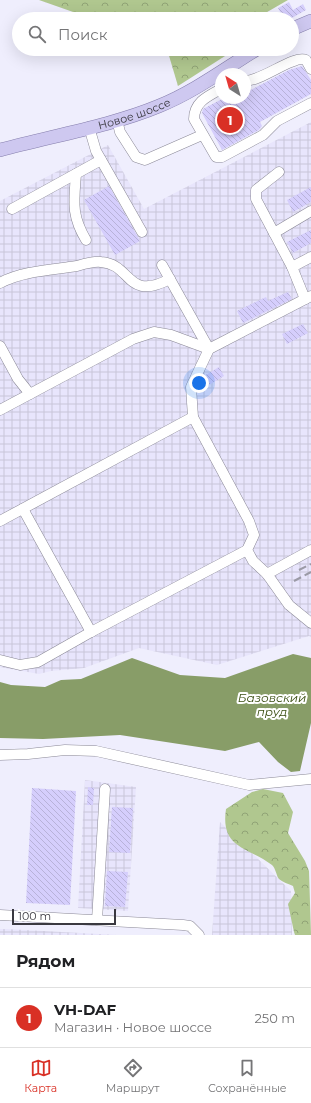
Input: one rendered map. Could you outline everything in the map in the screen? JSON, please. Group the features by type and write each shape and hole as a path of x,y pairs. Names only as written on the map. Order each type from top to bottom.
{"main road":[{"path":"299,26 311,21"},
{"name":"Новое шоссе","path":"0,150 117,120 160,106 245,56"}],"lane":[{"path":"251,80 259,79 298,59 306,60 311,69"},
{"path":"215,93 204,99 194,113 194,119 216,157 222,157 263,135 277,122 311,103"},
{"path":"117,120 120,132 136,157 145,160 202,135"},
{"path":"89,127 92,139 102,160 142,232"},
{"path":"12,208 102,160"},
{"path":"0,660 20,665 38,662 91,632 247,550 254,536 249,521 193,417 191,387 209,349 308,298 256,199 256,190 279,172"},
{"path":"76,174 74,213 80,231 86,240"},
{"path":"274,233 311,211"},
{"path":"292,267 311,257"},
{"path":"0,283 23,275 101,262 116,266 125,276 139,286 156,286 170,279"},
{"path":"162,265 209,349"},
{"path":"0,410 133,339 154,332 171,335 209,349"},
{"path":"0,346 18,379 30,394"},
{"path":"0,521 193,417"},
{"path":"23,509 91,632"},
{"path":"247,550 253,561 267,574 289,605 310,621"},
{"path":"267,574 311,550"},
{"path":"0,755 65,750 96,751 249,785 311,779"},
{"path":"97,920 105,789"},
{"path":"0,915 183,925 190,926 199,935"}],"shaded area":[{"path":"311,122 311,637 309,636 217,665 139,648 84,668 51,671 39,674 0,667 0,201 108,145 144,209"},
{"path":"85,780 136,787 128,911 78,908"},
{"path":"220,822 291,891 292,935 212,935"},
{"path":"0,929 7,929 117,935 0,935"}],"green space":[{"path":"39,0 288,0 267,12 73,12"},
{"path":"169,56 225,56 178,86"},
{"path":"263,789 283,793 293,812 288,833 305,861 309,871 311,935 295,935 288,904 295,893 293,886 280,880 272,865 238,845 232,840 227,832 225,822 226,809 252,792"}],"water":[{"name":"Базовский пруд","path":"293,654 311,658 311,723 300,771 291,772 278,762 259,742 225,751 120,735 43,739 0,738 0,682 11,685 45,687 61,680 81,679 132,658 180,675 225,678"}],"building":[{"path":"289,2 293,10 303,4 306,10 299,14 299,12 280,12 278,8"},
{"path":"302,66 311,80 311,94 260,122 262,126 259,130 222,150 202,113 203,109 215,103 215,104 251,104 251,90 289,70"},
{"path":"109,186 140,241 115,255 84,200"},
{"path":"311,187 311,202 293,212 287,200"},
{"path":"311,230 311,243 293,253 287,242"},
{"path":"288,292 292,299 243,323 237,311 266,297 268,301"},
{"path":"303,324 308,333 287,344 282,334"},
{"path":"219,367 224,376 209,385 204,376"},
{"path":"88,787 94,788 93,805 87,805"},
{"path":"32,788 76,791 70,905 26,903"},
{"path":"112,807 133,808 130,853 109,852"},
{"path":"107,871 128,872 125,907 105,906"}],"railway":[{"path":"299,570 311,564"},
{"path":"294,581 311,572"}],"place":[{"name":"VH-DAF","path":"230,120"}]}
